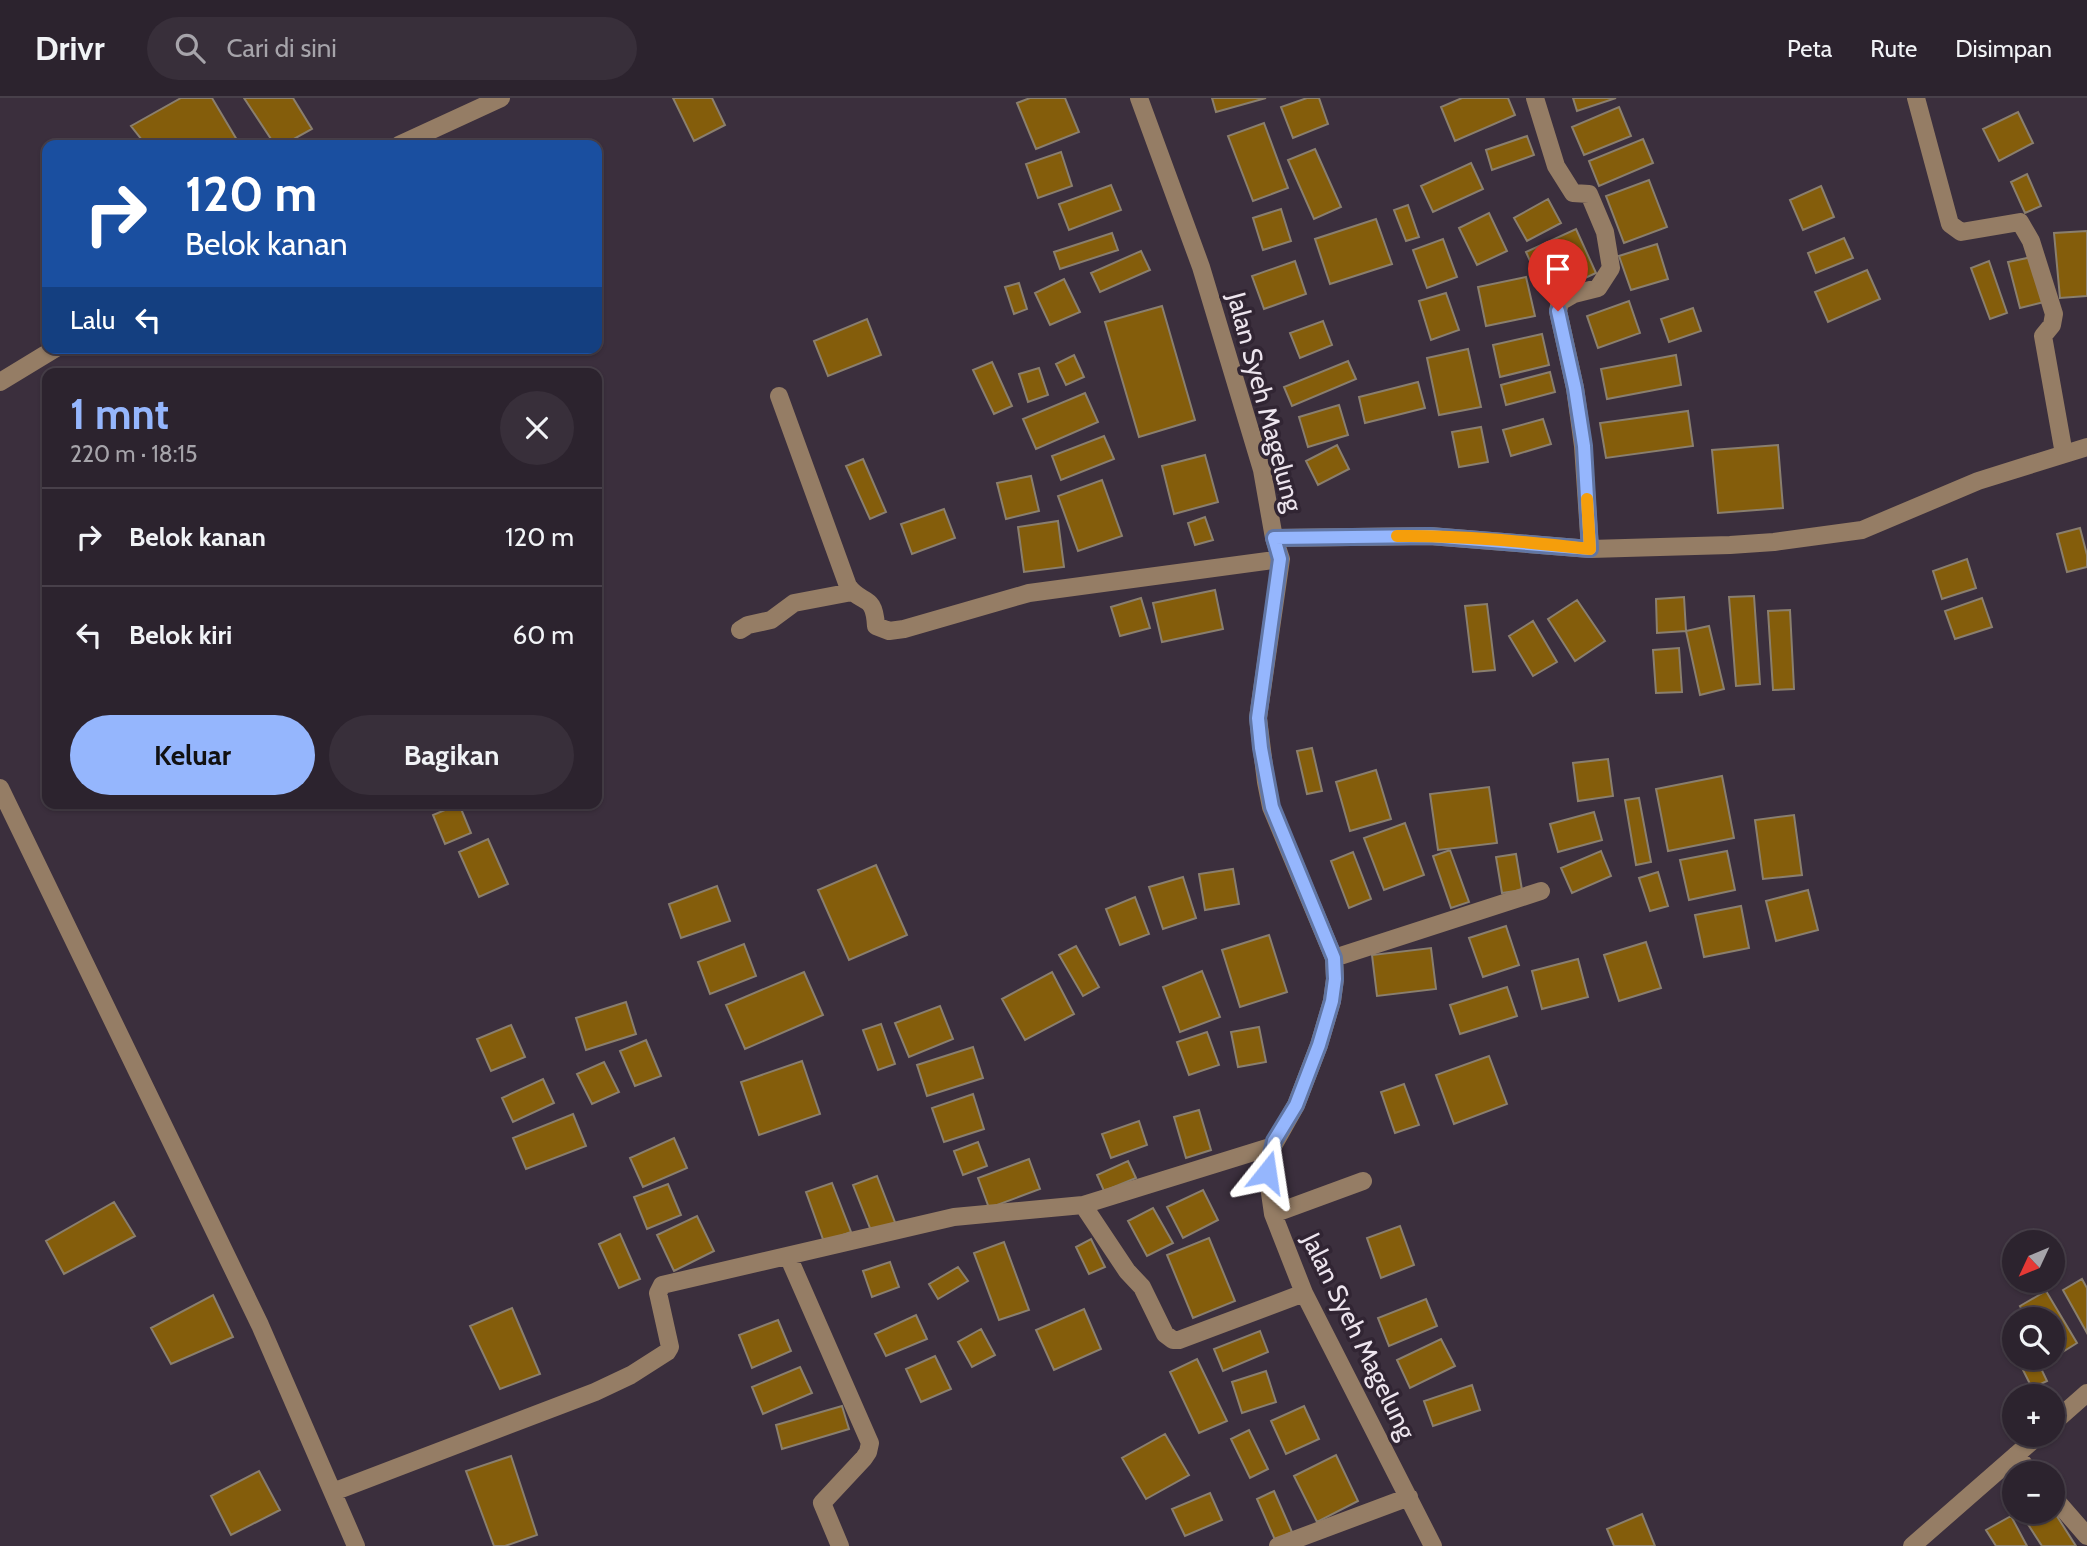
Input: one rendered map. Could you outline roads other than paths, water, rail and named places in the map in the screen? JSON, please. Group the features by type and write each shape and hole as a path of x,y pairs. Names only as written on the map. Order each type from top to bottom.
{"street":[{"path":"410,140 501,98"},
{"name":"Jalan Syeh Magelung","path":"1139,98 1201,267 1262,470 1280,559 1258,718 1261,748 1272,807 1334,958 1332,1001 1319,1045 1296,1105 1273,1146 1267,1172 1273,1214 1304,1293 1433,1546"},
{"path":"1535,98 1556,166 1573,193 1589,194 1605,232 1611,268 1598,288 1574,294 1560,302 1558,311 1575,388 1584,446 1590,549"},
{"path":"1916,98 1951,224 1961,232 2020,222 2031,241 2054,314 2052,325 2043,336 2064,454"},
{"path":"0,382 46,354"},
{"path":"779,396 848,586 852,592 872,604 876,626 889,631 1029,593 1280,559"},
{"path":"1274,538 1430,536 1590,549 1730,545 1862,530 1978,481 2087,447"},
{"path":"740,630 748,625 771,620 794,603 852,592"},
{"path":"0,788 260,1325 356,1546"},
{"path":"1334,958 1541,891"},
{"path":"332,1492 533,1417 631,1375 667,1352 670,1347 659,1287 954,1217 1083,1205 1273,1146"},
{"path":"1273,1214 1363,1181"},
{"path":"1083,1205 1127,1271 1142,1286 1163,1331 1172,1340 1179,1340 1304,1293"},
{"path":"788,1256 870,1443 864,1458 822,1502 840,1546"},
{"path":"2065,1412 2087,1393"},
{"path":"1912,1546 2025,1447"},
{"path":"2016,1455 2021,1461"},
{"path":"1278,1546 1409,1497"},
{"path":"2065,1511 2087,1536"}]}
